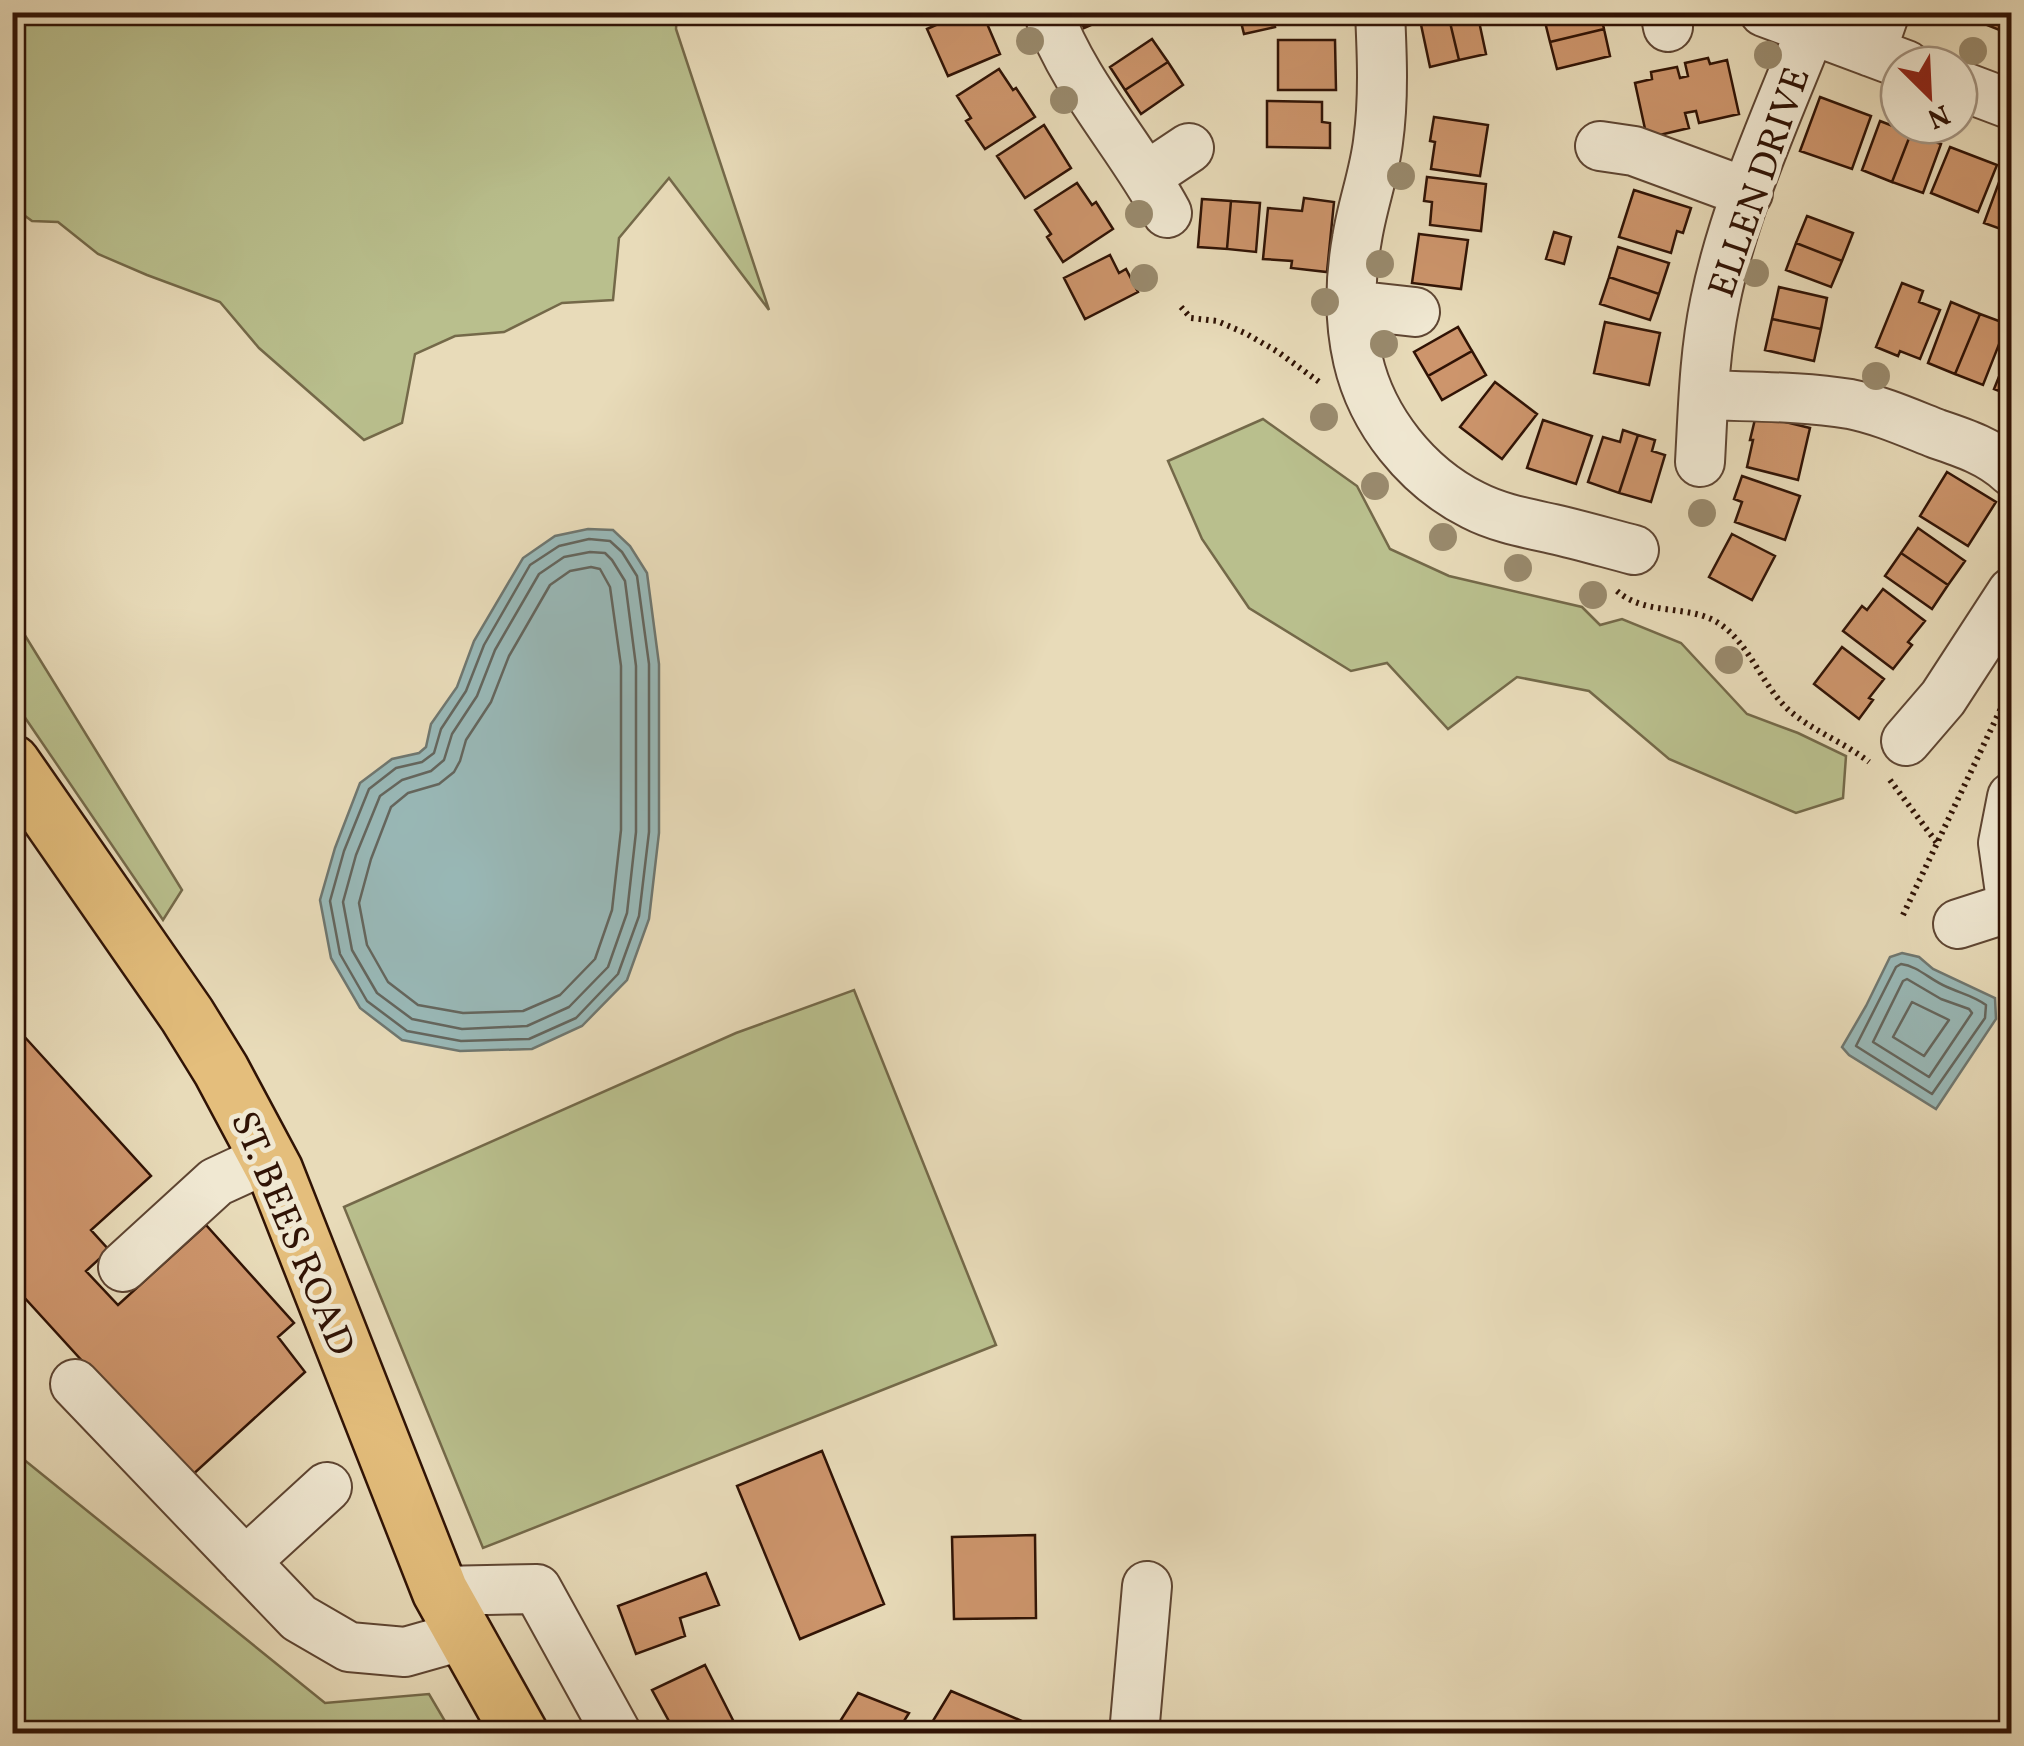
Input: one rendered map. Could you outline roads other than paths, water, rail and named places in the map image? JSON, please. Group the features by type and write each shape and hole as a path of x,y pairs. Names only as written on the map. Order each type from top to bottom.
{"main road":[{"name":"ST. BEES ROAD","path":"12,763 187,1014 268,1158 452,1613 520,1734"}],"street":[{"path":"1048,12 1073,66 1157,194 1189,148"},
{"path":"1380,12 1382,100 1370,186 1357,236 1352,305 1358,361 1374,405 1412,460 1443,488 1474,506 1506,518 1634,550"},
{"path":"1764,12 1811,29 1887,43"},
{"name":"ELLEN DRIVE","path":"1700,462 1706,350 1725,260 1811,29"},
{"path":"1979,94 2012,106"},
{"path":"1600,146 1634,151 1748,193"},
{"path":"1352,305 1415,312"},
{"path":"1704,395 1810,400 1874,410 1999,459 2012,472"},
{"path":"1906,741 1956,709 2012,592"},
{"path":"1958,924 2012,907 2003,843 2012,797"},
{"path":"123,1266 216,1182 268,1158"},
{"path":"75,1384 299,1618 349,1647 405,1652 452,1613 537,1588 617,1734"},
{"path":"246,1562 327,1487"},
{"path":"1134,1734 1147,1586"}],"water":[{"path":"588,529 613,530 630,546 647,573 659,664 659,833 649,919 627,980 582,1026 532,1049 460,1051 402,1040 360,1008 331,958 320,900 335,848 360,783 392,759 419,753 426,747 431,724 457,687 474,641 523,558 555,536"},
{"path":"1902,953 1919,957 1933,969 1995,998 1996,1019 1936,1109 1842,1047 1890,957"}]}
